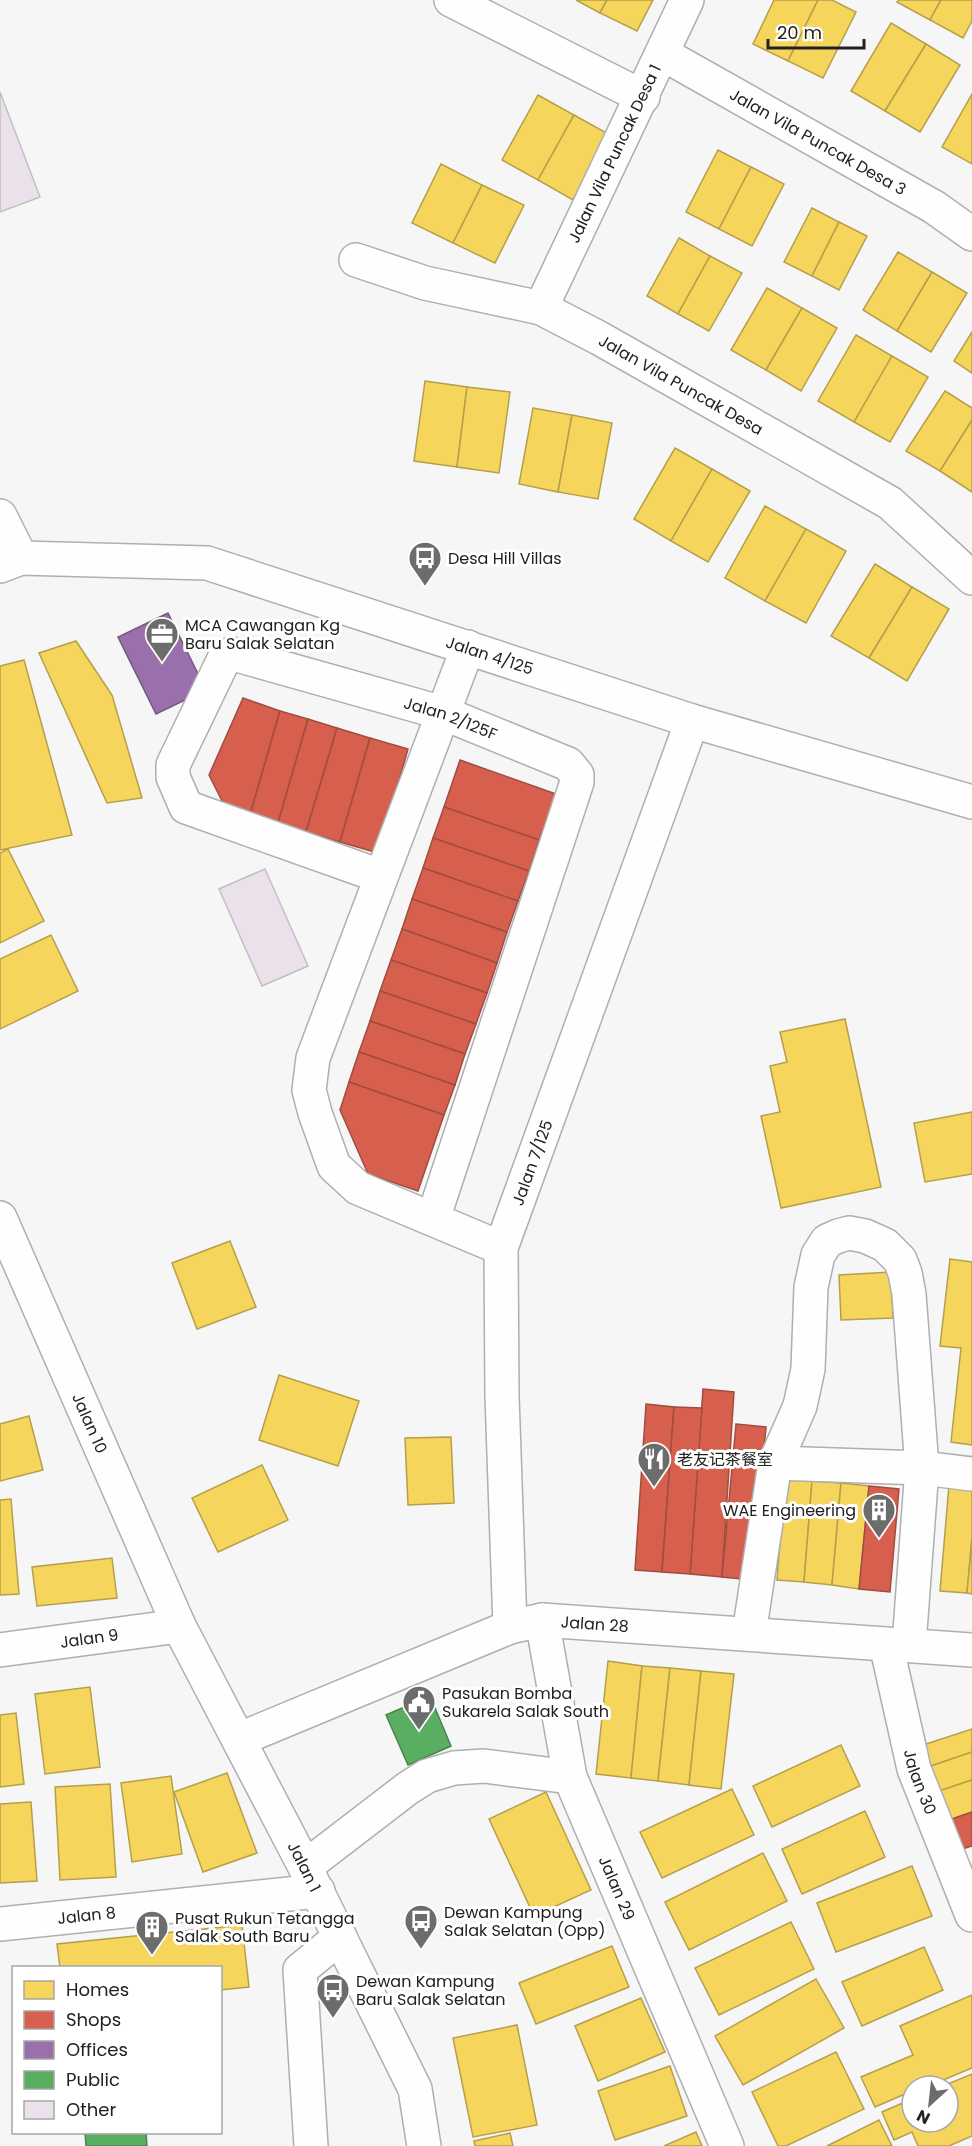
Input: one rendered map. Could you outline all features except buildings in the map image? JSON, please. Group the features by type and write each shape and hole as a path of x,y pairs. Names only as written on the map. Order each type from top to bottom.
{"street":[{"path":"451,0 643,97"},
{"name":"Jalan Vila Puncak Desa 1","path":"541,308 687,0"},
{"name":"Jalan Vila Puncak Desa 3","path":"663,54 934,207 972,234"},
{"name":"Jalan Vila Puncak Desa","path":"356,260 425,284 541,308 599,338 890,503 972,578"},
{"path":"0,516 11,562"},
{"name":"Jalan 4/125","path":"11,562 207,563 692,720 972,802"},
{"path":"468,647 313,1058 309,1090 334,1166 358,1188 501,1248"},
{"name":"Jalan 2/125F","path":"380,876 191,810 183,802 173,777 173,765 225,657 231,654 442,713 568,764 577,775 433,1219"},
{"name":"Jalan 7/125","path":"510,1627 502,1396 501,1248 692,720"},
{"name":"Jalan 10","path":"0,1218 179,1626"},
{"name":"Jalan 30","path":"749,1634 775,1463 800,1406 808,1369 811,1287 818,1255 827,1241 838,1236 849,1233 865,1236 885,1245 900,1260 909,1294 922,1468 897,1645 914,1769 972,1915"},
{"path":"775,1463 922,1468 972,1474"},
{"name":"Jalan 28","path":"240,1739 510,1627 542,1620 972,1650"},
{"name":"Jalan 29","path":"542,1620 570,1777 727,2146"},
{"name":"Jalan 9","path":"0,1650 179,1626"},
{"name":"Jalan 1","path":"179,1626 240,1739 415,2089 424,2146"},
{"path":"311,1879 408,1788 427,1776 454,1768 484,1766 570,1777"},
{"name":"Jalan 8","path":"0,1924 311,1879"},
{"path":"311,2146 300,1970 340,1937"}],"place":[{"name":"Desa Hill Villas","path":"425,587"},
{"name":"MCA Cawangan Kg Baru Salak Selatan","path":"162,663"},
{"name":"老友记茶餐室","path":"654,1488"},
{"name":"WAE Engineering","path":"879,1539"},
{"name":"Pasukan Bomba Sukarela Salak South","path":"419,1731"},
{"name":"Dewan Kampung Salak Selatan (Opp)","path":"421,1950"},
{"name":"Pusat Rukun Tetangga Salak South Baru","path":"152,1956"},
{"name":"Dewan Kampung Baru Salak Selatan","path":"333,2019"}]}
